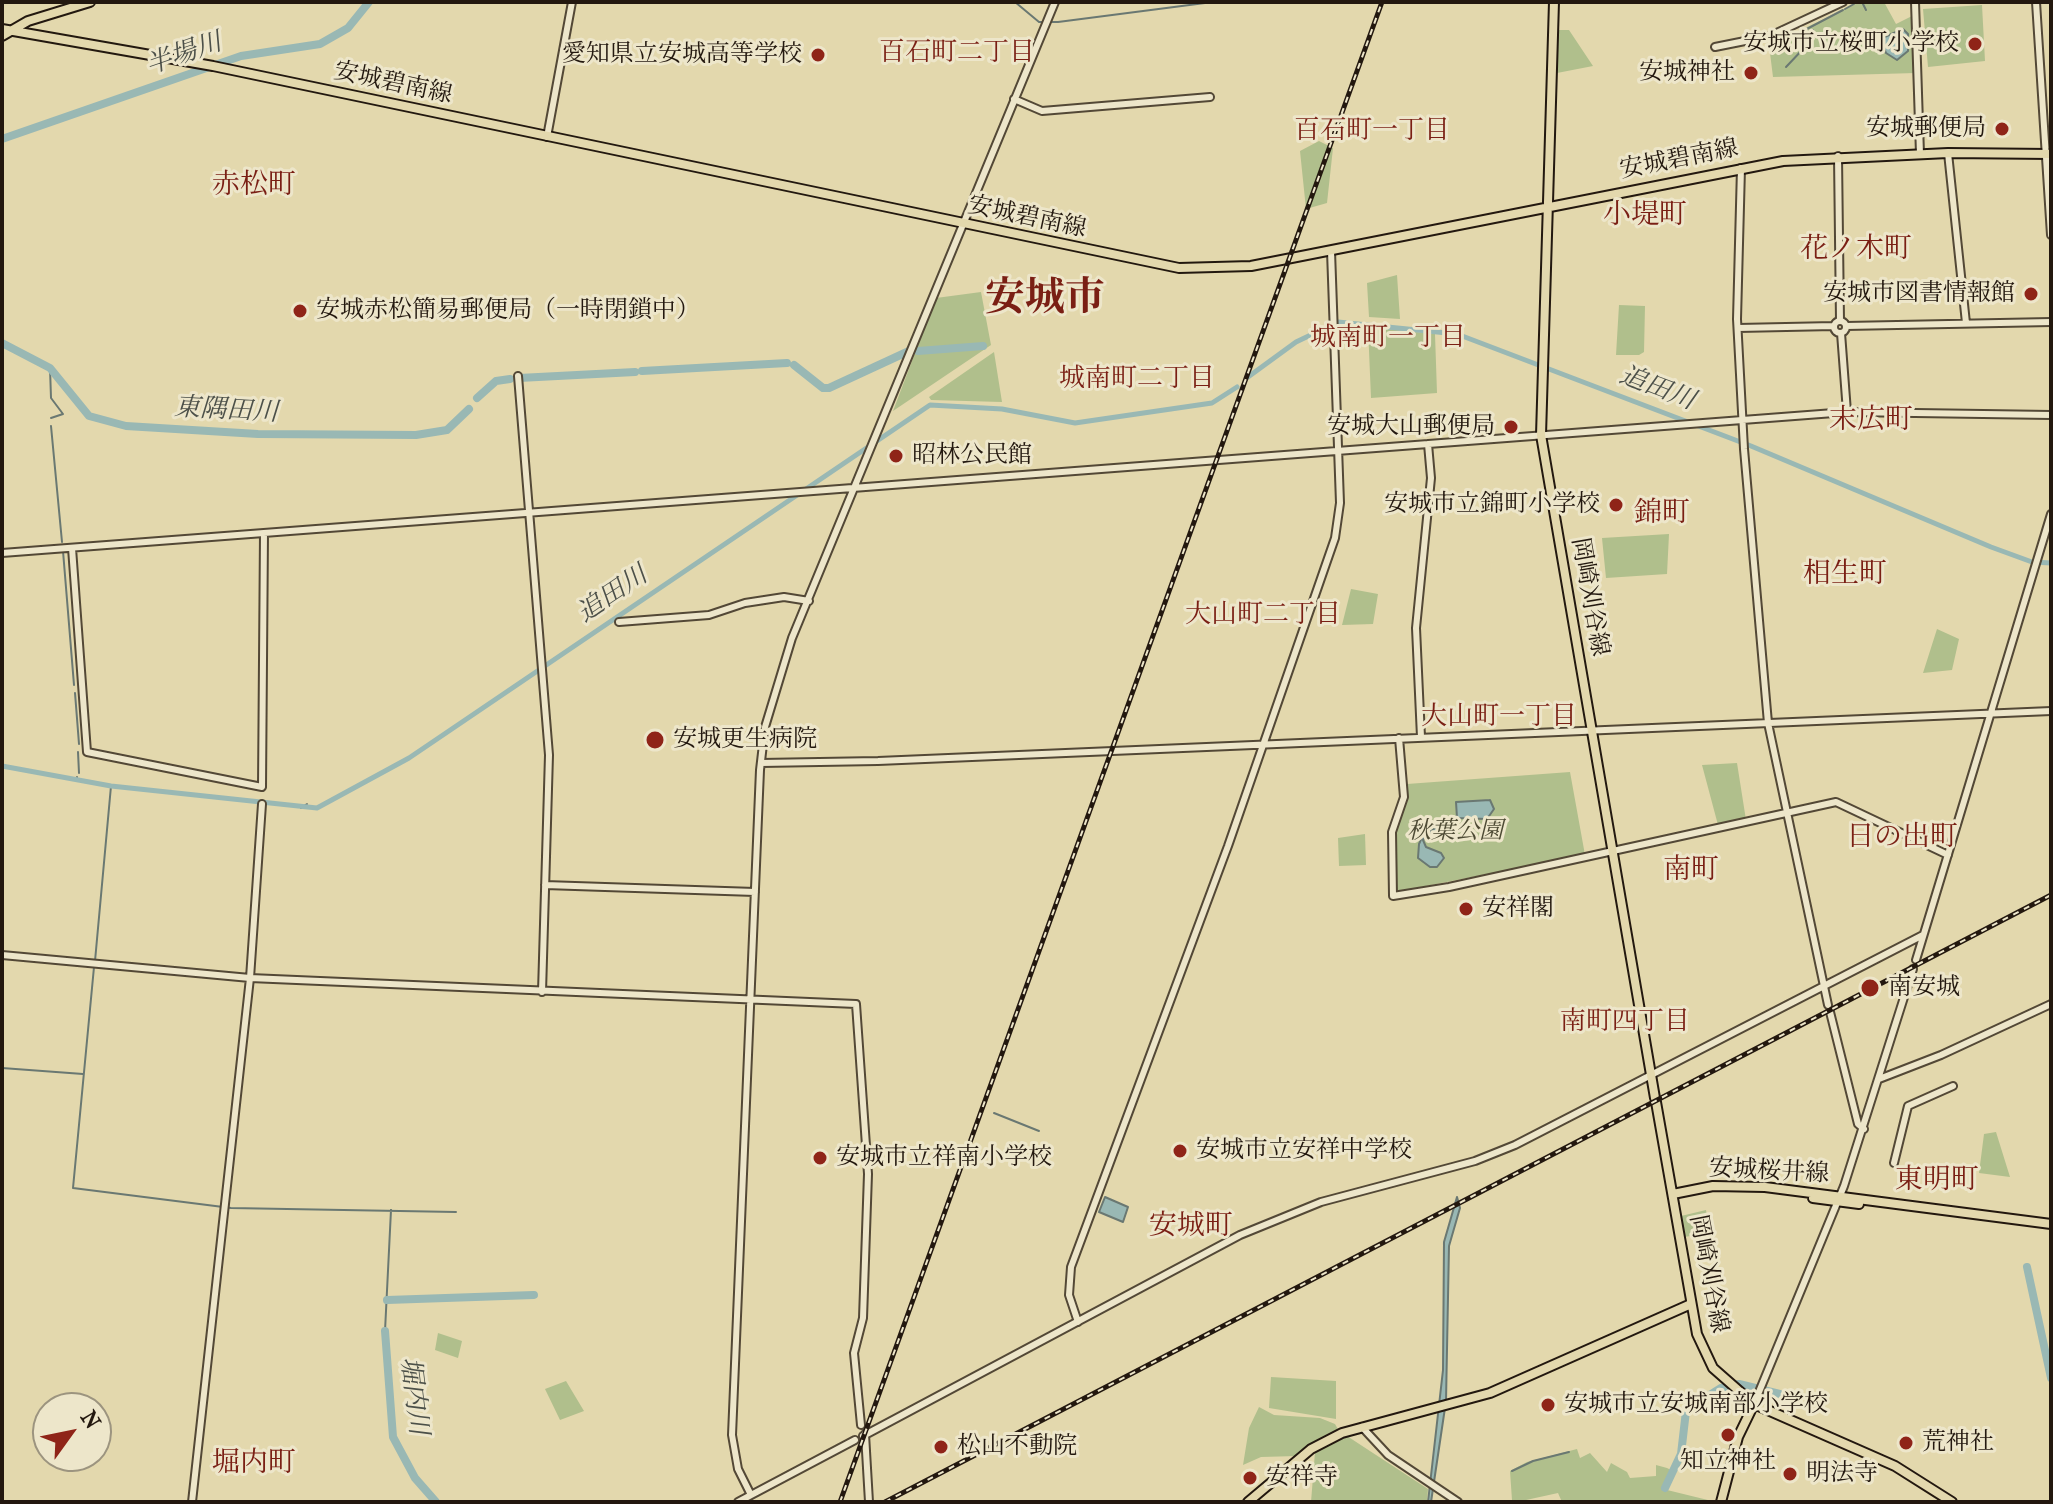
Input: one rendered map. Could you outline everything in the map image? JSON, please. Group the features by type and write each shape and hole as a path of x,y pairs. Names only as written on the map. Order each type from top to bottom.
{"main road":[{"path":"4,32 39,17 90,2"},
{"name":"岡崎刈谷線","path":"1554,2 1541,435 1697,1334 1708,1360 1724,1381 1754,1404 1895,1466 1952,1502"},
{"name":"安城碧南線","path":"4,32 213,66 961,225 1179,268 1251,266 1741,168 1838,156 2049,154"},
{"name":"安城桜井線","path":"1673,1194 1697,1188 1739,1185 2051,1226"},
{"path":"1248,1502 1311,1449 1342,1433 1490,1393 1691,1304"},
{"path":"1721,1502 1738,1437 1754,1404"}],"street":[{"path":"547,137 572,2"},
{"path":"751,1495 738,1469 732,1435 765,727 776,684 869,450 1055,2"},
{"path":"1715,47 1770,36 1843,2"},
{"path":"1915,2 1920,154"},
{"path":"2036,2 2049,154 2051,235"},
{"path":"1014,99 1042,111 1210,97"},
{"path":"1948,153 1966,323"},
{"path":"1838,156 1847,412"},
{"path":"1741,168 1738,328 1743,439 1768,723 1829,1008 1858,1124 1864,1129"},
{"path":"1078,1322 1069,1295 1071,1267 1263,744 1335,538 1340,503 1331,251"},
{"path":"1738,328 2051,322"},
{"path":"518,376 544,724 549,755 542,992"},
{"path":"2,553 1847,412 2051,415"},
{"path":"1421,737 1416,628 1431,478 1428,444"},
{"path":"1916,960 2051,514"},
{"path":"72,548 87,752 262,787 264,533"},
{"path":"619,622 709,615 745,603 784,597 809,601"},
{"path":"761,763 878,761 2051,711"},
{"path":"1399,738 1404,797 1392,832 1393,896 1836,802 1948,855"},
{"path":"192,1502 250,978 262,800"},
{"path":"545,885 755,892"},
{"path":"869,1502 864,1435 1240,1235 1288,1213 1475,1161 1541,1133 1923,935"},
{"path":"2,955 250,978 856,1004 868,1174 863,1318 854,1353 861,1425"},
{"path":"1754,1404 1839,1199 1913,969"},
{"path":"1879,1079 1941,1055 2051,1004"},
{"path":"1894,1163 1908,1106 1953,1086"},
{"path":"1362,1427 1388,1455 1458,1502"},
{"path":"738,1502 855,1440"}],"green space":[{"path":"1860,2 1884,2 1896,24 1912,16 1916,73 1773,77 1769,45"},
{"path":"1982,5 1985,61 1928,67 1923,9"},
{"path":"1558,30 1569,30 1593,66 1557,73"},
{"path":"1319,141 1333,148 1327,203 1306,209 1300,151"},
{"path":"1397,275 1400,319 1369,317 1367,283"},
{"path":"981,292 991,345 893,411 936,298"},
{"path":"1619,305 1645,306 1644,352 1639,355 1616,355"},
{"path":"1368,327 1435,334 1437,393 1371,398"},
{"path":"994,352 1002,402 931,400 929,397"},
{"path":"1669,534 1667,574 1606,578 1602,538"},
{"path":"1351,589 1378,594 1373,624 1342,625"},
{"path":"1937,629 1959,639 1952,670 1923,673"},
{"path":"1737,763 1746,820 1718,825 1702,765"},
{"name":"秋葉公園","path":"1570,772 1585,855 1395,892 1394,832 1407,784"},
{"path":"1365,834 1366,865 1339,866 1338,838"},
{"path":"1996,1132 2010,1177 1979,1173 1984,1134"},
{"path":"1706,1210 1710,1233 1684,1237 1681,1216"},
{"path":"438,1333 462,1341 458,1358 435,1350"},
{"path":"1271,1377 1336,1381 1336,1419 1269,1408"},
{"path":"566,1381 584,1411 560,1420 545,1389"},
{"path":"1259,1407 1274,1415 1320,1418 1335,1424 1339,1431 1297,1456 1261,1457 1243,1465 1249,1428"},
{"path":"1347,1436 1428,1489 1427,1502 1311,1502 1315,1452"},
{"path":"1577,1449 1580,1458 1590,1453 1607,1472 1611,1463 1627,1472 1630,1478 1656,1476 1656,1465 1667,1468 1671,1470 1663,1489 1716,1502 1562,1502 1558,1493 1517,1502 1512,1500 1510,1471 1527,1462"}],"water":[{"path":"1903,29 1908,34 1908,51 1897,60 1886,53 1880,39"},
{"path":"1490,800 1494,809 1487,819 1457,818 1456,802"},
{"path":"1439,826 1439,832 1429,834 1423,840 1426,847 1441,853 1444,858 1437,867 1430,867 1418,858 1419,844 1423,835"},
{"path":"1105,1197 1128,1207 1123,1222 1099,1212"},
{"path":"1457,1197 1460,1208 1449,1246 1446,1401 1431,1502 1428,1502 1443,1370 1444,1242"}],"waterway":[{"name":"半場川","path":"2,139 241,56 320,44 348,28 369,2"},
{"name":"半場川","path":"1015,2 1039,22 1205,3"},
{"path":"1862,2 1866,10"},
{"path":"1845,9 1854,4"},
{"path":"1782,42 1843,10"},
{"path":"1805,38 1813,30"},
{"path":"1805,47 1806,41"},
{"path":"1786,67 1804,48"},
{"name":"追田川","path":"1248,377 1296,342 1338,322 1457,334 1751,446 1991,547 2032,562 2051,563"},
{"name":"東隅田川","path":"2,343 50,368 89,416 126,426 258,434 416,435 447,430 469,409"},
{"name":"東隅田川","path":"918,351 983,346"},
{"name":"東隅田川","path":"794,365 823,388 829,388 909,351"},
{"name":"東隅田川","path":"642,371 787,363"},
{"path":"50,368 51,398 63,414 51,418"},
{"name":"東隅田川","path":"519,378 635,372"},
{"name":"東隅田川","path":"477,398 496,381 510,379"},
{"name":"追田川","path":"2,766 111,786 317,808 409,758 930,405 1002,409 1075,423 1212,403 1237,387"},
{"path":"51,426 62,542"},
{"path":"63,551 74,685"},
{"path":"75,693 79,744"},
{"path":"78,752 79,773"},
{"path":"95,961 111,786"},
{"name":"追田川","path":"301,808 307,804"},
{"path":"94,967 73,1188 231,1208 456,1212"},
{"path":"2,1068 83,1074"},
{"path":"994,1113 1039,1131"},
{"path":"385,1331 391,1210"},
{"path":"2027,1267 2051,1378"},
{"name":"堀内川","path":"387,1300 534,1295"},
{"name":"堀内川","path":"385,1331 393,1437 415,1478 436,1502"},
{"path":"1665,1488 1681,1454 1686,1411 1694,1405 1721,1388 1739,1384 1796,1398"},
{"path":"1512,1471 1533,1461 1569,1452"}],"railway":[{"path":"840,1502 1382,2"},
{"path":"885,1502 2051,895"}],"place":[{"name":"安城市立桜町小学校","path":"1975,44"},
{"name":"愛知県立安城高等学校","path":"818,55"},
{"name":"安城神社","path":"1751,73"},
{"name":"安城郵便局","path":"2002,129"},
{"name":"安城市図書情報館","path":"2031,294"},
{"name":"安城赤松簡易郵便局（一時閉鎖中）","path":"300,311"},
{"name":"安城大山郵便局","path":"1511,427"},
{"name":"昭林公民館","path":"896,456"},
{"name":"安城市立錦町小学校","path":"1616,505"},
{"name":"安城更生病院","path":"655,740"},
{"name":"安祥閣","path":"1466,909"},
{"name":"南安城","path":"1870,988"},
{"name":"安城市立安祥中学校","path":"1180,1151"},
{"name":"安城市立祥南小学校","path":"820,1158"},
{"name":"安城市立安城南部小学校","path":"1548,1405"},
{"name":"知立神社","path":"1728,1435"},
{"name":"荒神社","path":"1906,1443"},
{"name":"松山不動院","path":"941,1447"},
{"name":"明法寺","path":"1790,1474"},
{"name":"安祥寺","path":"1250,1478"}],"district":[{"name":"百石町二丁目","path":"957,54"},
{"name":"百石町一丁目","path":"1372,132"},
{"name":"赤松町","path":"254,186"},
{"name":"小堤町","path":"1645,216"},
{"name":"花ノ木町","path":"1856,250"},
{"name":"安城市","path":"1045,300"},
{"name":"城南町一丁目","path":"1388,339"},
{"name":"城南町二丁目","path":"1137,380"},
{"name":"末広町","path":"1871,421"},
{"name":"錦町","path":"1662,514"},
{"name":"相生町","path":"1845,575"},
{"name":"大山町二丁目","path":"1263,616"},
{"name":"大山町一丁目","path":"1499,718"},
{"name":"日の出町","path":"1902,838"},
{"name":"南町","path":"1691,871"},
{"name":"南町四丁目","path":"1625,1023"},
{"name":"東明町","path":"1937,1181"},
{"name":"安城町","path":"1191,1227"},
{"name":"堀内町","path":"254,1464"}]}
